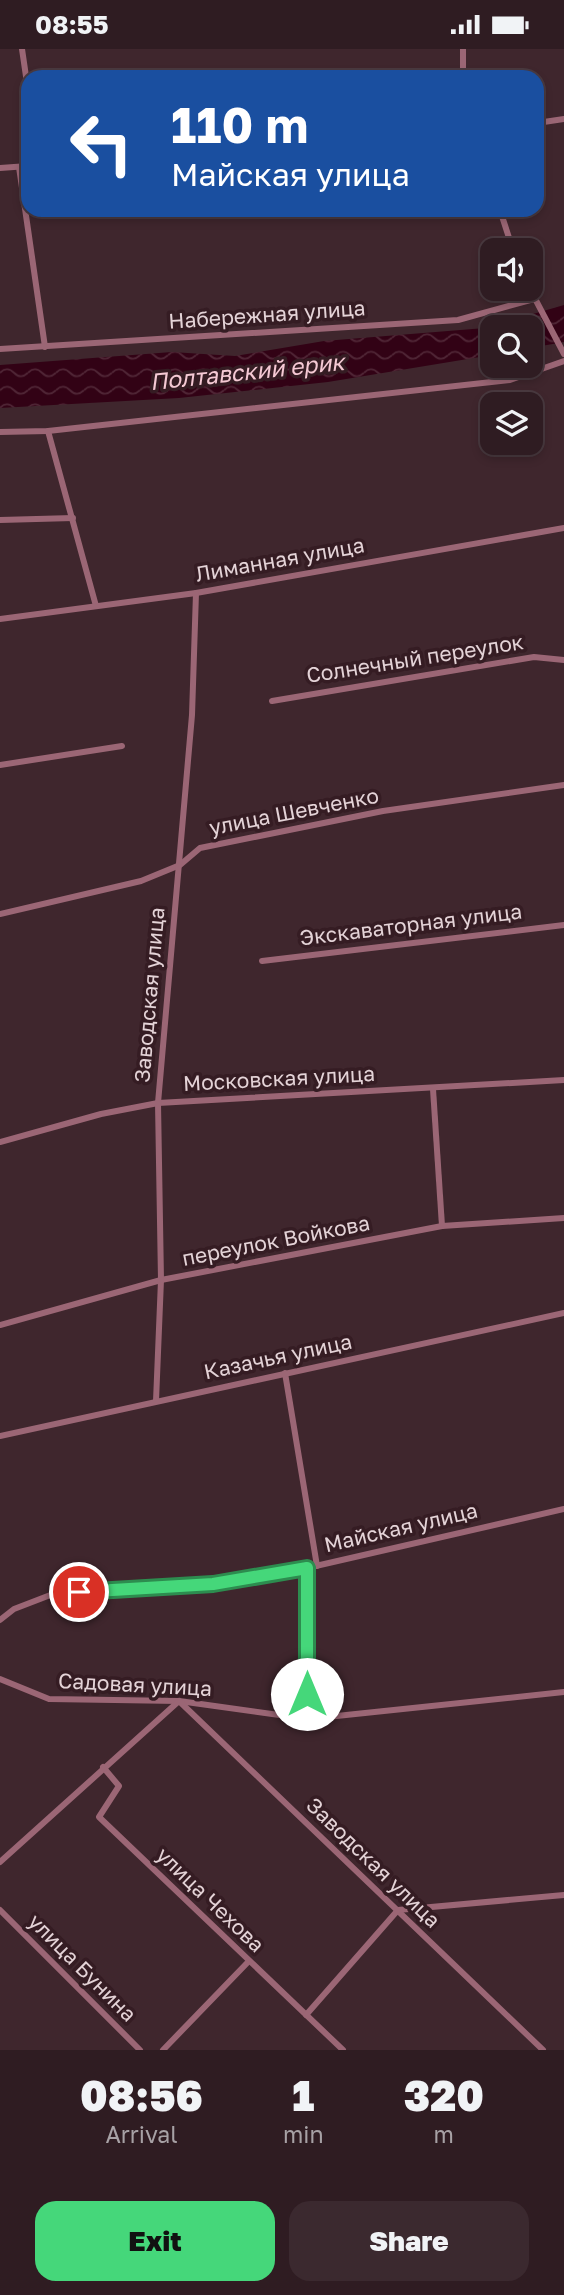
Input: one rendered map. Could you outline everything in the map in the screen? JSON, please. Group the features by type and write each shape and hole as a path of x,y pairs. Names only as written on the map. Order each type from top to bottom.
{"street":[{"path":"22,49 25,70"},
{"path":"463,49 463,70"},
{"path":"544,122 564,119"},
{"path":"0,168 19,167 21,181"},
{"path":"26,217 45,347"},
{"path":"502,217 509,238"},
{"name":"Набережная улица","path":"0,349 458,320 527,301"},
{"path":"535,301 564,354"},
{"path":"0,432 48,431 510,380 564,361"},
{"path":"48,431 96,606"},
{"path":"0,520 73,518"},
{"name":"Лиманная улица","path":"0,619 196,593 564,528"},
{"name":"Заводская улица","path":"156,1401 161,1280 158,1103 192,715 196,593"},
{"name":"Солнечный переулок","path":"272,701 534,657 564,660"},
{"path":"0,765 122,746"},
{"name":"улица Шевченко","path":"0,914 141,881 180,865 200,848 383,811 564,785"},
{"name":"Экскаваторная улица","path":"262,961 564,925"},
{"name":"Московская улица","path":"0,1142 101,1114 158,1103 564,1080"},
{"path":"433,1089 442,1226"},
{"name":"переулок Войкова","path":"0,1325 161,1280 442,1226 564,1219"},
{"name":"Казачья улица","path":"0,1436 564,1313"},
{"path":"285,1373 317,1566"},
{"name":"Майская улица","path":"0,1620 14,1609 53,1594 213,1584 317,1566 564,1509"},
{"path":"307,1568 308,1719"},
{"name":"Садовая улица","path":"0,1679 49,1699 179,1701 308,1719 564,1692"},
{"path":"0,1862 179,1701"},
{"name":"Заводская улица","path":"179,1701 543,2050"},
{"name":"улица Чехова","path":"103,1767 119,1786 99,1817 343,2050"},
{"path":"306,2015 398,1910 564,1895"},
{"name":"улица Бунина","path":"0,1910 140,2050"},
{"path":"163,2050 249,1961"}],"water":[{"path":"564,305 564,342 543,346 543,315 530,315"},
{"name":"Полтавский ерик","path":"480,328 480,357 328,382 179,398 0,408 0,365 172,352 235,356 324,341"}],"route":[{"path":"79,1592 213,1584 307,1568 307,1694"}]}
